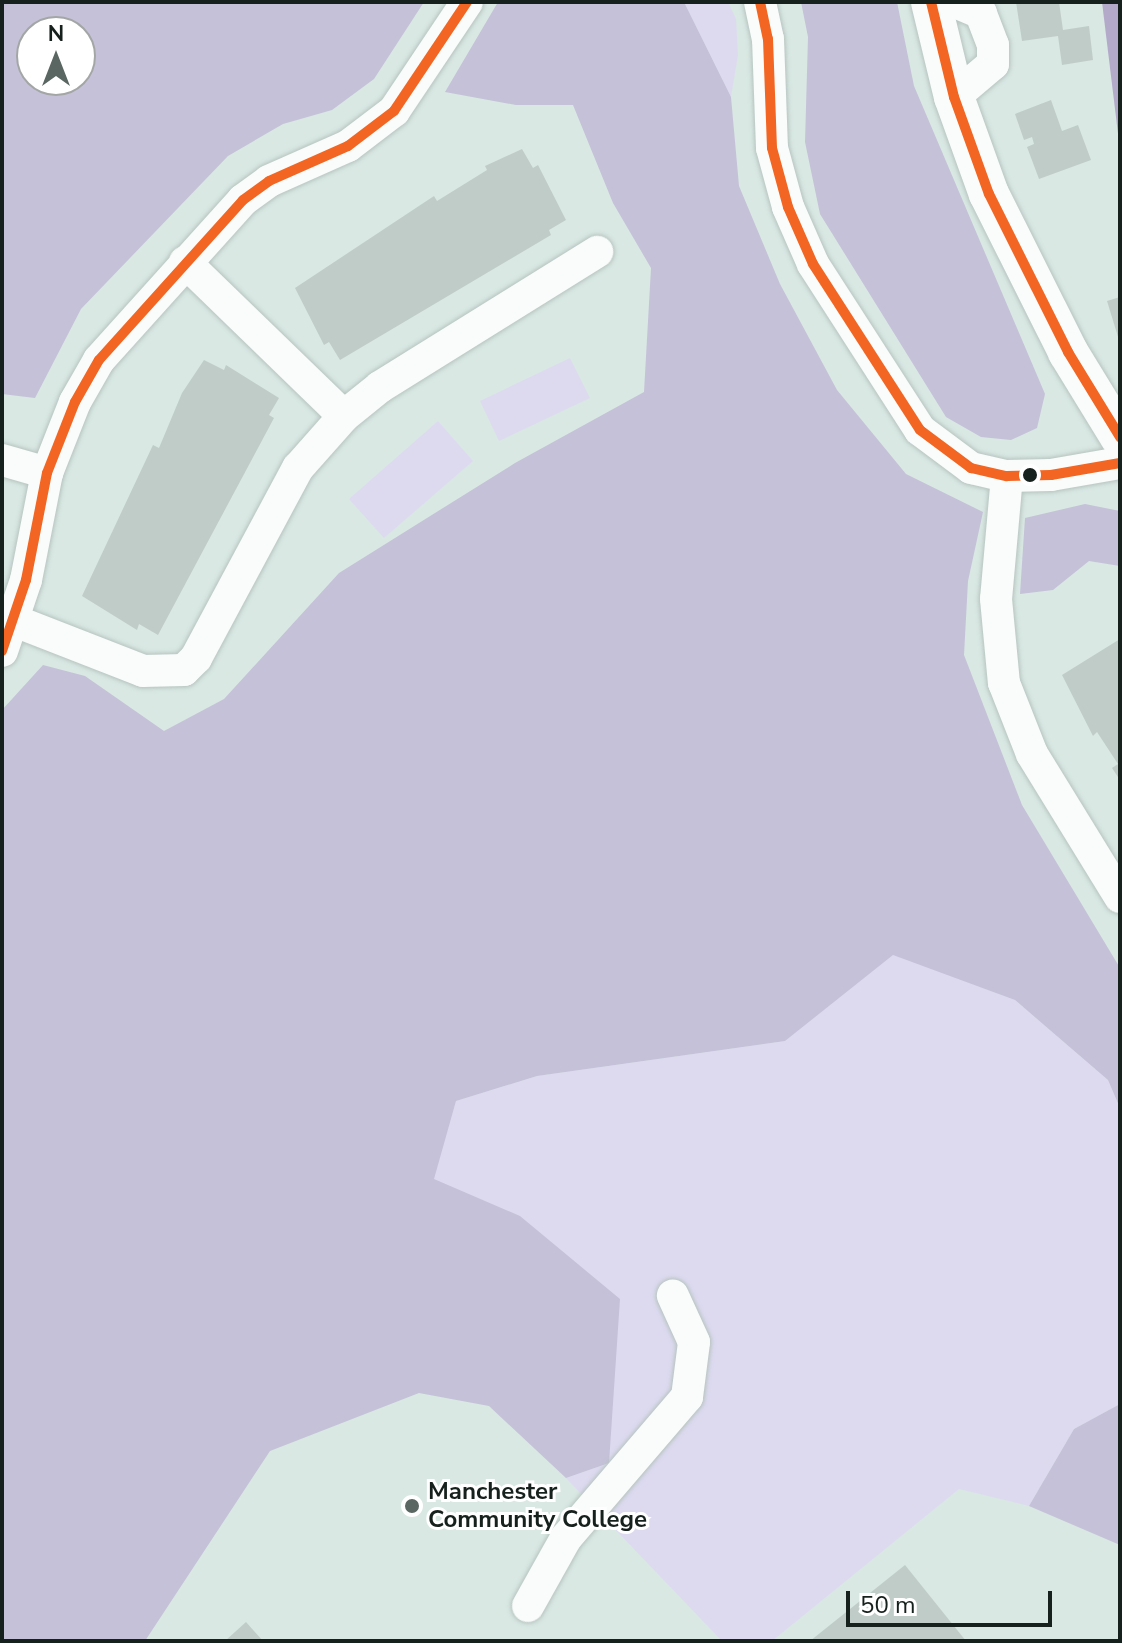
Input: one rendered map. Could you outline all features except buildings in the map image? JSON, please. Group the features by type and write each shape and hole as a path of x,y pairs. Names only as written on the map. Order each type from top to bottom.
{"main road":[{"path":"931,2 954,97 1008,237 1068,352 1120,437"}],"street":[{"path":"2,651 15,621 47,473 75,402 99,360 243,200 269,181 373,131 418,82 467,2"},
{"path":"760,2 768,39 768,113 778,180 813,264 920,430 971,468 1007,476 1051,475 1120,463"},
{"path":"954,97 993,64 993,45 981,13 955,2"},
{"path":"15,621 143,671 184,670 196,658 298,468 344,416 391,379 597,252"},
{"path":"185,262 344,416"},
{"path":"2,460 47,473"},
{"path":"1007,476 996,599 1004,683 1032,754 1120,897"},
{"path":"528,1606 566,1538 687,1397 694,1342 673,1296"}],"shaded area":[{"path":"2,2 424,2 374,79 332,110 283,124 228,156 81,309 35,398 2,394"},
{"path":"498,2 684,2 731,97 739,186 780,284 837,390 906,474 983,512 968,581 964,655 1022,805 1120,968 1120,1108 1108,1080 1015,1000 893,955 785,1041 537,1076 456,1101 434,1179 520,1216 620,1299 609,1463 566,1478 489,1406 419,1393 270,1451 145,1641 2,1641 2,710 43,665 85,676 164,731 224,699 339,573 515,463 644,392 651,268 613,203 573,105 516,105 445,92"},
{"path":"684,2 728,2 736,19 738,55 731,97"},
{"path":"801,2 897,2 914,86 1045,394 1037,428 1011,440 981,437 946,417 820,214 805,142 808,37"},
{"path":"1102,2 1120,2 1120,150"},
{"path":"570,358 590,398 499,441 480,401"},
{"path":"438,421 473,461 384,538 349,499"},
{"path":"1085,504 1120,511 1120,566 1089,561 1053,590 1020,594 1025,518"},
{"path":"893,954 1015,1000 1108,1080 1120,1108 1120,1404 1074,1429 1029,1506 959,1489 772,1641 722,1641 566,1478 609,1463 433,1179 456,1101 537,1076 785,1041"},
{"path":"1120,1404 1120,1545 1029,1506 1074,1429"}],"transit line":[{"path":"2,651 26,580 47,473 75,402 99,360 243,200 269,181 348,146 394,111 467,2"},
{"path":"760,2 768,39 772,148 788,207 813,264 920,430 971,468 1007,476 1051,475 1120,463"},
{"path":"931,2 954,97 989,194 1068,352 1120,437"}],"place":[{"name":"Manchester Community College","path":"412,1506"}]}
